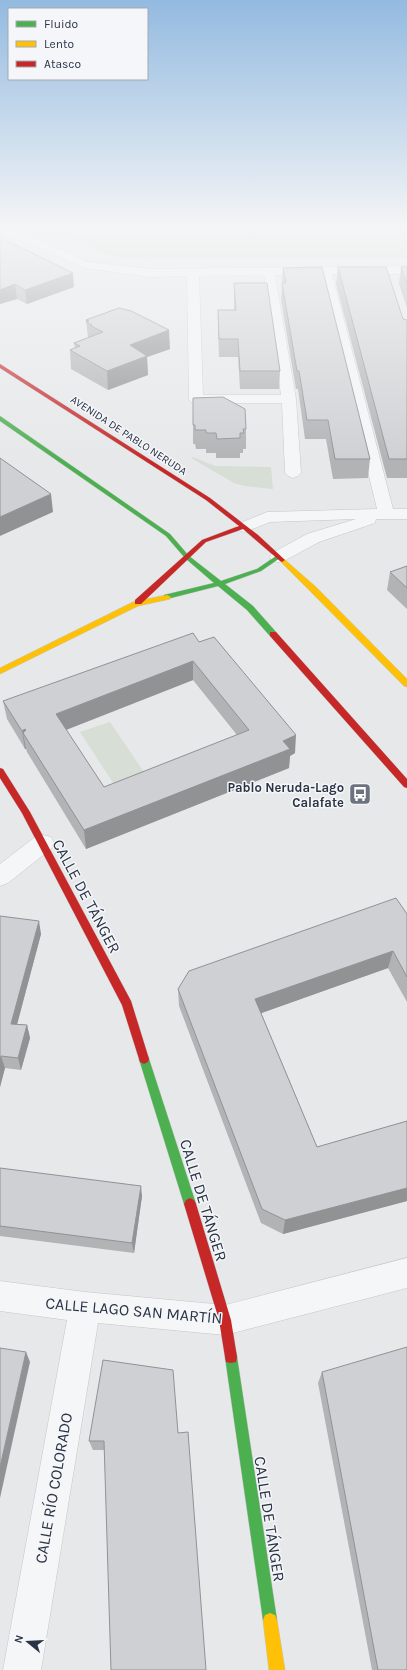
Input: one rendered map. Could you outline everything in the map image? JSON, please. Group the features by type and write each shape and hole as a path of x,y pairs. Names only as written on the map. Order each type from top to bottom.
{"main road":[{"name":"AVENIDA DE PABLO NERUDA","path":"0,366 208,499 256,536 278,557"},
{"path":"0,418 168,535 187,557 250,608 407,785"},
{"path":"136,604 204,541 244,527"},
{"path":"0,671 136,604 182,594 220,583 259,570 278,557 323,599 407,684"},
{"name":"CALLE DE TÁNGER","path":"0,772 26,812 127,1004 225,1320 277,1670"}],"street":[{"path":"194,307 196,399 289,399"},
{"path":"275,307 289,399 293,473"},
{"path":"335,307 386,515"},
{"path":"244,527 267,517 336,514 407,514"},
{"path":"278,557 313,538 386,515"},
{"path":"0,877 42,843"},
{"name":"CALLE LAGO SAN MARTÍN","path":"0,1296 85,1307 225,1320 407,1273"},
{"name":"CALLE RÍO COLORADO","path":"22,1670 85,1307"}],"shaded area":[{"path":"193,457 215,466 271,467 273,489 245,486 234,483 191,458"},
{"path":"110,722 148,778 117,789 80,732"}],"building":[{"path":"236,307 271,307 280,371 240,371 238,339 219,339 218,310 236,310"},
{"path":"286,307 332,307 370,459 335,459 328,420 307,420 299,371 297,371"},
{"path":"349,307 399,307 403,319 407,320 407,459 389,459"},
{"path":"119,308 131,311 169,330 130,345 147,356 107,371 70,350 80,346 74,343 103,332 91,326 92,325 86,322 89,321 86,320"},
{"path":"223,397 245,409 246,429 243,429 244,433 240,433 240,438 217,439 216,433 206,433 206,430 195,430 195,425 193,425 193,398"},
{"path":"0,458 51,494 0,517"},
{"path":"407,566 407,588 390,572"},
{"path":"193,633 199,642 214,637 296,735 283,741 290,749 84,830 23,733 26,730 25,729 22,731 3,701","holes":["193,661 249,730 104,787 56,714"]},
{"path":"396,898 407,914 407,977 393,951 255,999 317,1147 407,1121 407,1188 285,1220 262,1209 178,989 189,971"},
{"path":"0,916 39,921 11,1024 27,1025 18,1058 1,1056 0,1061"},
{"path":"0,1168 141,1186 132,1243 0,1226"},
{"path":"407,1347 407,1670 378,1670 322,1372"},
{"path":"0,1348 26,1352 0,1467"},
{"path":"103,1360 173,1370 178,1433 188,1432 206,1670 111,1670 104,1441 89,1441"}],"traffic: fast":[{"path":"0,418 168,535 187,557 250,608 273,634"},
{"path":"167,597 221,583 259,570 278,557"},
{"path":"144,1059 190,1204"},
{"path":"231,1357 270,1620"}],"traffic: slow":[{"path":"282,560 313,589 407,684"},
{"path":"0,671 136,604 167,597"},
{"path":"270,1620 277,1670"}],"traffic: jam":[{"path":"0,366 208,499 256,536 282,560"},
{"path":"138,602 204,541 244,527"},
{"path":"273,634 407,785"},
{"path":"0,771 26,812 127,1004 144,1059"},
{"path":"190,1204 225,1320 231,1357"}],"place":[{"name":"Pablo Neruda-Lago Calafate","path":"360,794"}]}
